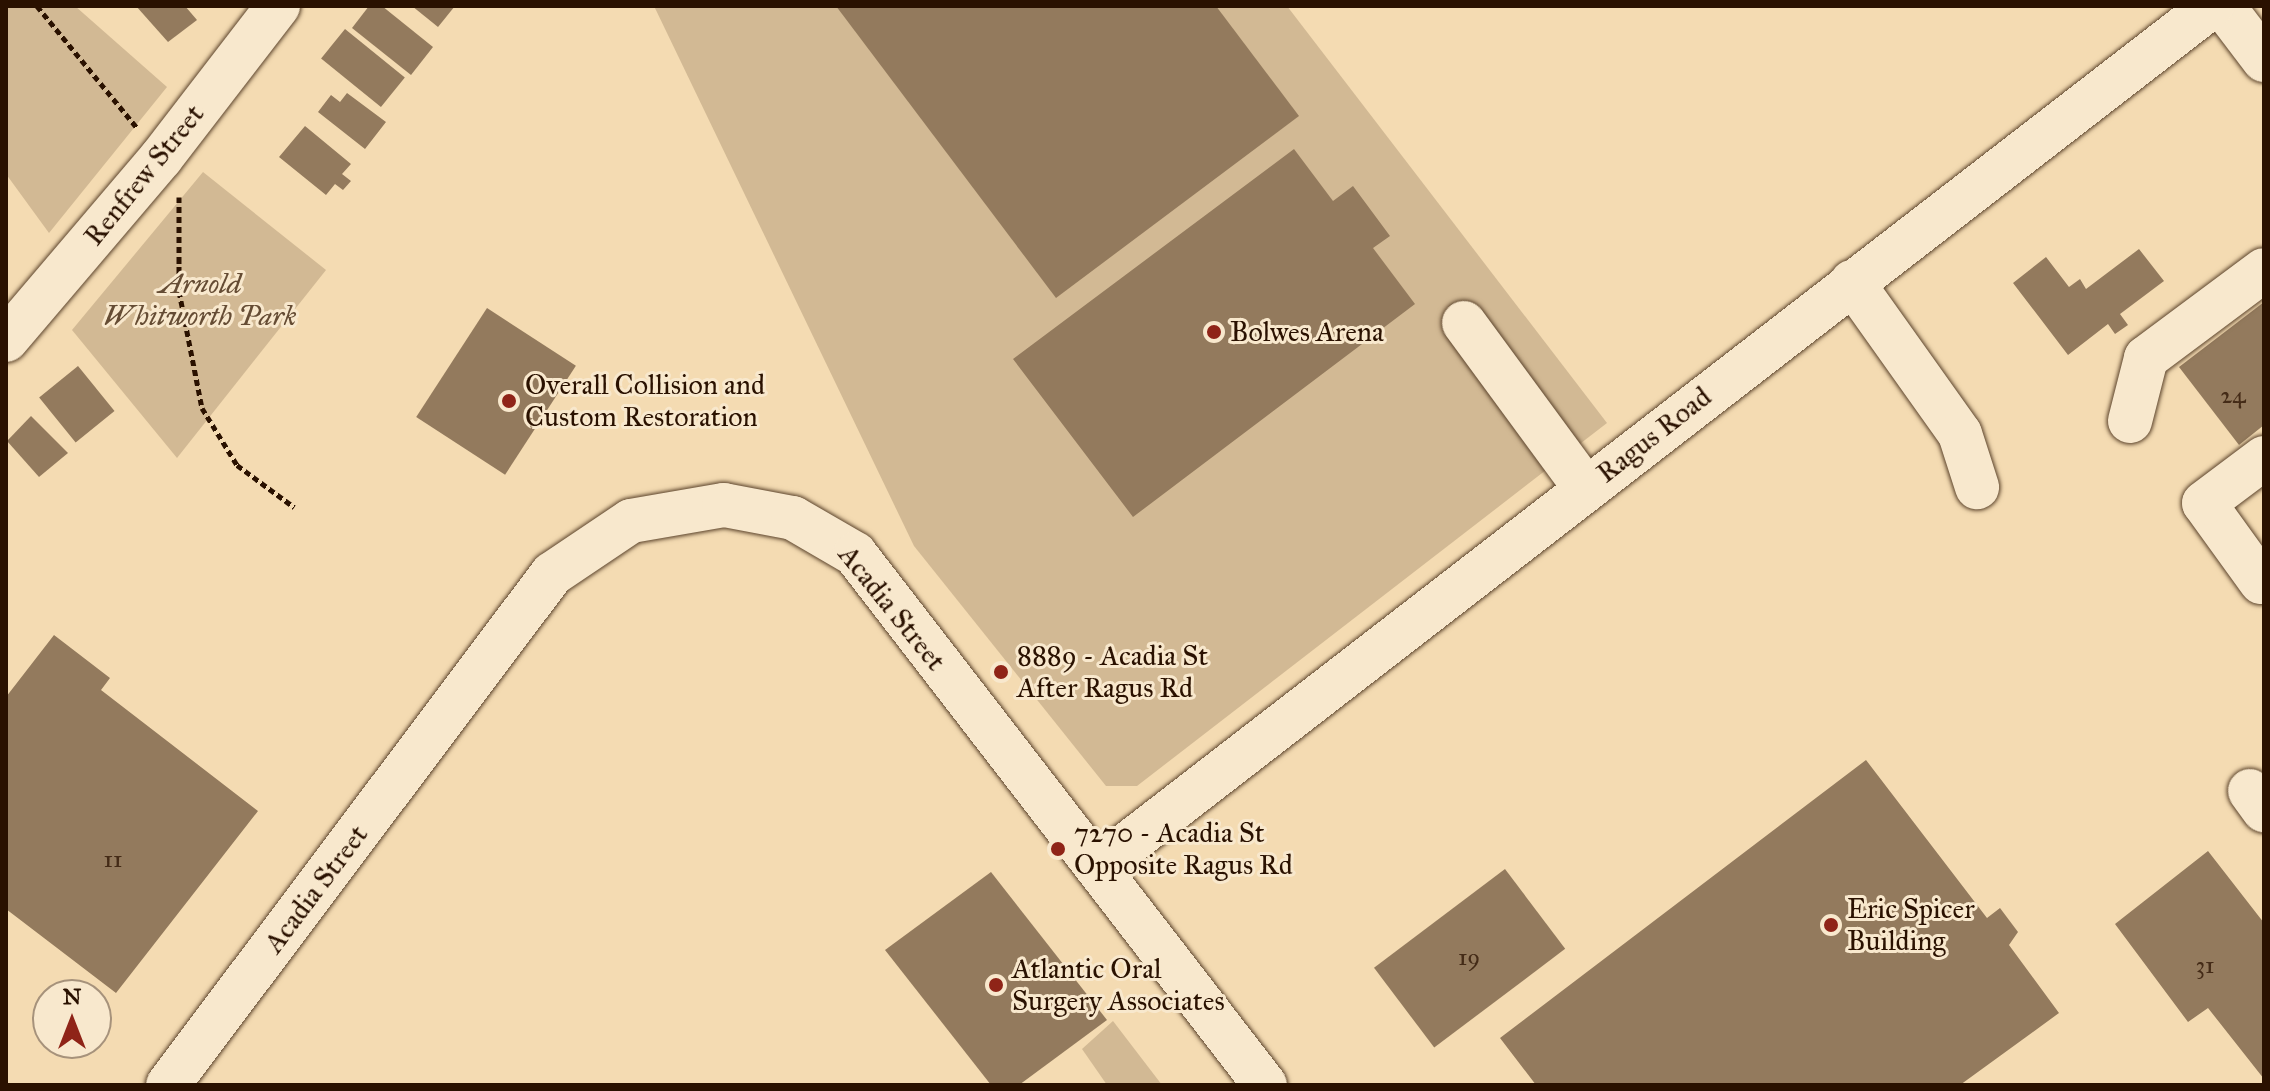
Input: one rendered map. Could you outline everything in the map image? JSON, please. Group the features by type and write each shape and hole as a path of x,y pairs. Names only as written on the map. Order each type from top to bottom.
{"street":[{"name":"Renfrew Street","path":"6,340 161,158 278,6"},
{"name":"Ragus Road","path":"1098,867 2212,6"},
{"path":"2223,6 2264,60"},
{"path":"2130,421 2146,358 2264,270"},
{"path":"1852,282 1960,434 1977,487"},
{"path":"1464,323 1585,488"},
{"path":"2261,582 2204,503 2264,458"},
{"name":"Acadia Street","path":"168,1085 552,574 609,531 653,513 724,505 771,511 855,554 1265,1085"}],"path":[{"path":"37,6 161,158 180,186 179,291 202,408 237,465 294,507"}],"green space":[{"name":"Arnold Whitworth Park","path":"6,6 75,6 167,87 49,233 6,174"},
{"path":"654,6 1287,6 1607,423 1137,786 1106,786 914,546"},
{"name":"Arnold Whitworth Park","path":"203,172 326,270 177,458 72,330"},
{"path":"1113,1021 1162,1085 1107,1085 1082,1049"}],"building":[{"path":"136,6 185,6 197,20 168,42"},
{"path":"369,6 382,6 433,47 411,75 352,28"},
{"path":"412,6 455,6 438,27"},
{"path":"836,6 1216,6 1299,116 1056,298"},
{"path":"345,29 405,77 381,107 321,59"},
{"path":"347,93 386,122 365,149 318,112 331,95 340,102"},
{"path":"305,126 351,164 342,174 351,181 343,190 335,184 326,195 279,157"},
{"name":"Bolwes Arena","path":"1294,149 1333,201 1353,186 1390,236 1373,248 1415,304 1133,517 1013,359"},
{"path":"2139,249 2164,281 2120,314 2128,325 2115,334 2108,324 2068,355 2013,283 2046,257 2069,287 2080,279 2086,289"},
{"path":"2264,302 2264,425 2239,445 2179,367"},
{"path":"487,308 576,366 505,475 416,417"},
{"path":"78,366 115,411 76,443 39,397"},
{"path":"31,416 68,453 39,477 7,441"},
{"path":"54,635 110,678 101,690 258,811 116,993 112,990 112,979 98,979 6,909 6,697"},
{"name":"Eric Spicer Building","path":"1866,760 1987,918 2000,908 2018,932 2009,945 2059,1013 1960,1085 1536,1085 1500,1038"},
{"path":"2208,851 2264,923 2264,1079 2208,1008 2188,1022 2115,924"},
{"path":"1505,869 1565,949 1434,1048 1374,968"},
{"name":"Atlantic Oral Surgery Associates","path":"991,872 1107,1020 1019,1085 991,1085 885,950"}],"place":[{"name":"Bolwes Arena","path":"1214,332"},
{"name":"Overall Collision and Custom Restoration","path":"509,401"},
{"name":"8889 - Acadia St After Ragus Rd","path":"1001,672"},
{"name":"7270 - Acadia St Opposite Ragus Rd","path":"1058,849"},
{"name":"Eric Spicer Building","path":"1831,925"},
{"name":"Atlantic Oral Surgery Associates","path":"996,985"}]}
